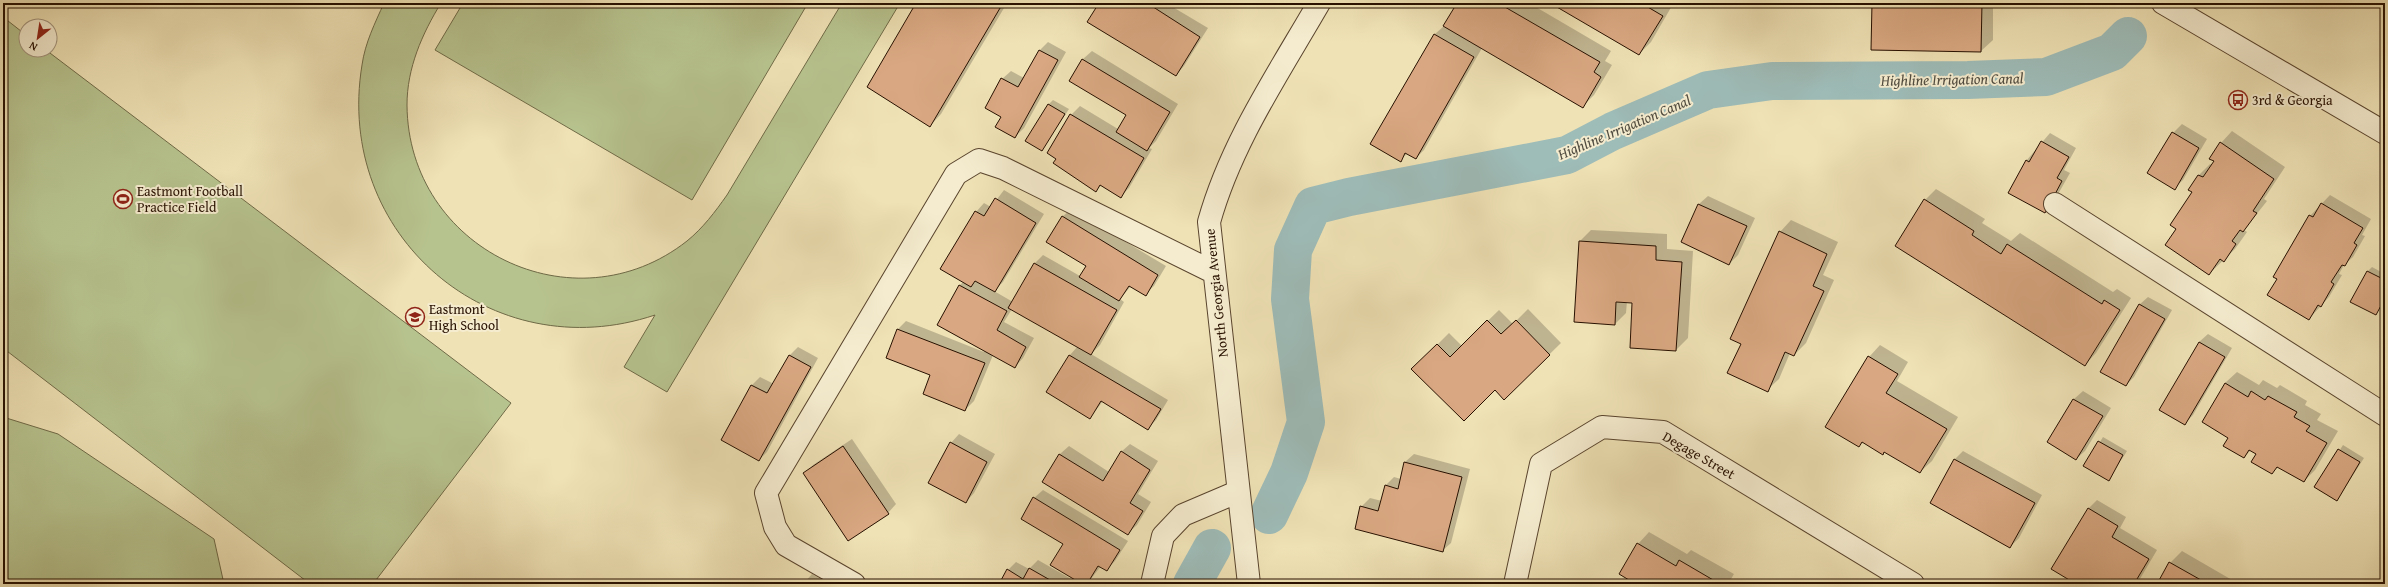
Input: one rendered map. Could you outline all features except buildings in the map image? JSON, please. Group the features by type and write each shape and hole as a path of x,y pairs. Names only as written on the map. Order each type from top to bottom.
{"street":[{"name":"North Georgia Avenue","path":"1249,584 1237,492 1209,222 1218,191 1243,135 1319,3"},
{"path":"2163,3 2385,133"},
{"path":"854,584 786,545 774,527 766,493 956,174 979,160 1002,168 1213,272"},
{"path":"2055,204 2385,415"},
{"name":"Degage Street","path":"1515,584 1541,464 1602,426 1663,432 1913,584"},
{"path":"1152,584 1164,536 1168,531 1183,515 1237,492"}],"green space":[{"path":"384,3 441,3 422,39 417,52 410,78 407,105 415,156 435,200 466,235 505,260 549,275 596,278 643,267 687,241 704,225 727,195 842,3 900,3 667,392 624,367 655,315 594,327 536,323 483,305 436,274 399,233 373,184 360,127 363,57 371,33"},
{"path":"463,3 808,3 692,200 435,50"},
{"name":"Eastmont Football Practice Field","path":"3,17 18,29 18,58 57,58 511,403 373,584 310,584 3,348"},
{"path":"3,417 58,434 214,539 224,584 3,584"}],"waterway":[{"name":"Highline Irrigation Canal","path":"1269,515 1289,473 1306,422 1290,299 1293,250 1313,206 1349,197 1567,155 1613,131 1708,90 1772,81 1968,80 2046,77 2112,52 2128,36"},
{"name":"Highline Irrigation Canal","path":"1192,584 1212,548"}],"place":[{"name":"3rd & Georgia","path":"2238,100"},
{"name":"Eastmont Football Practice Field","path":"123,199"},
{"name":"Eastmont High School","path":"415,317"}]}
